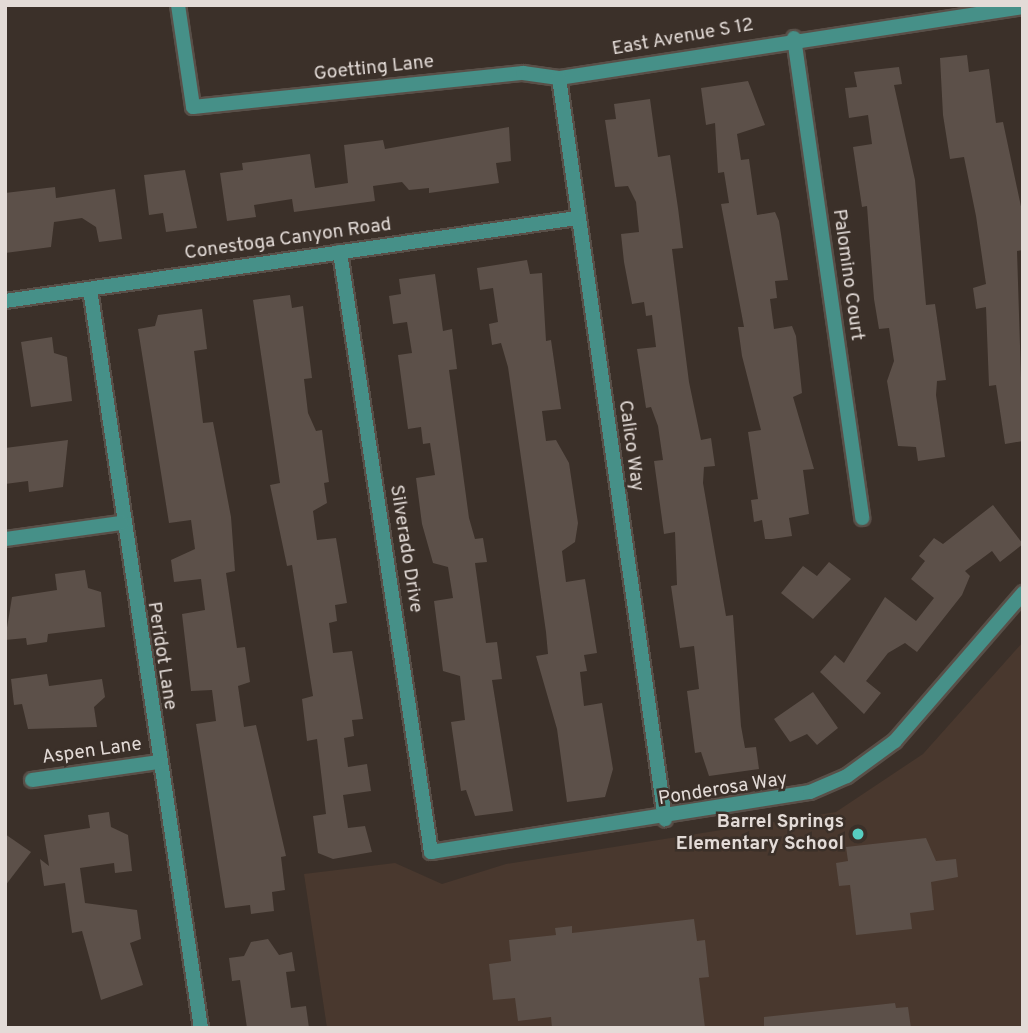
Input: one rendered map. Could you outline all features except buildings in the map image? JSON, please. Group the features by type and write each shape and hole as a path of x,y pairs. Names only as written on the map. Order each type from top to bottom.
{"street":[{"name":"Goetting Lane","path":"178,5 193,107 523,73 559,78"},
{"name":"East Avenue S 12","path":"559,78 794,38 1023,7"},
{"name":"Palomino Court","path":"794,38 862,518"},
{"name":"Calico Way","path":"559,78 664,819"},
{"name":"Conestoga Canyon Road","path":"5,302 577,218"},
{"name":"Silverado Drive","path":"340,252 431,852"},
{"name":"Peridot Lane","path":"90,289 121,523 201,1028"},
{"path":"5,539 121,523"},
{"name":"Ponderosa Way","path":"431,852 794,799 847,776 895,741 1023,593"},
{"name":"Aspen Lane","path":"32,780 158,762"}],"shaded area":[{"name":"Barrel Springs Elementary School","path":"1023,642 1023,1028 327,1028 304,874 395,863 442,884 506,864 836,812 923,754"}],"place":[{"name":"Barrel Springs Elementary School","path":"858,834"}]}
